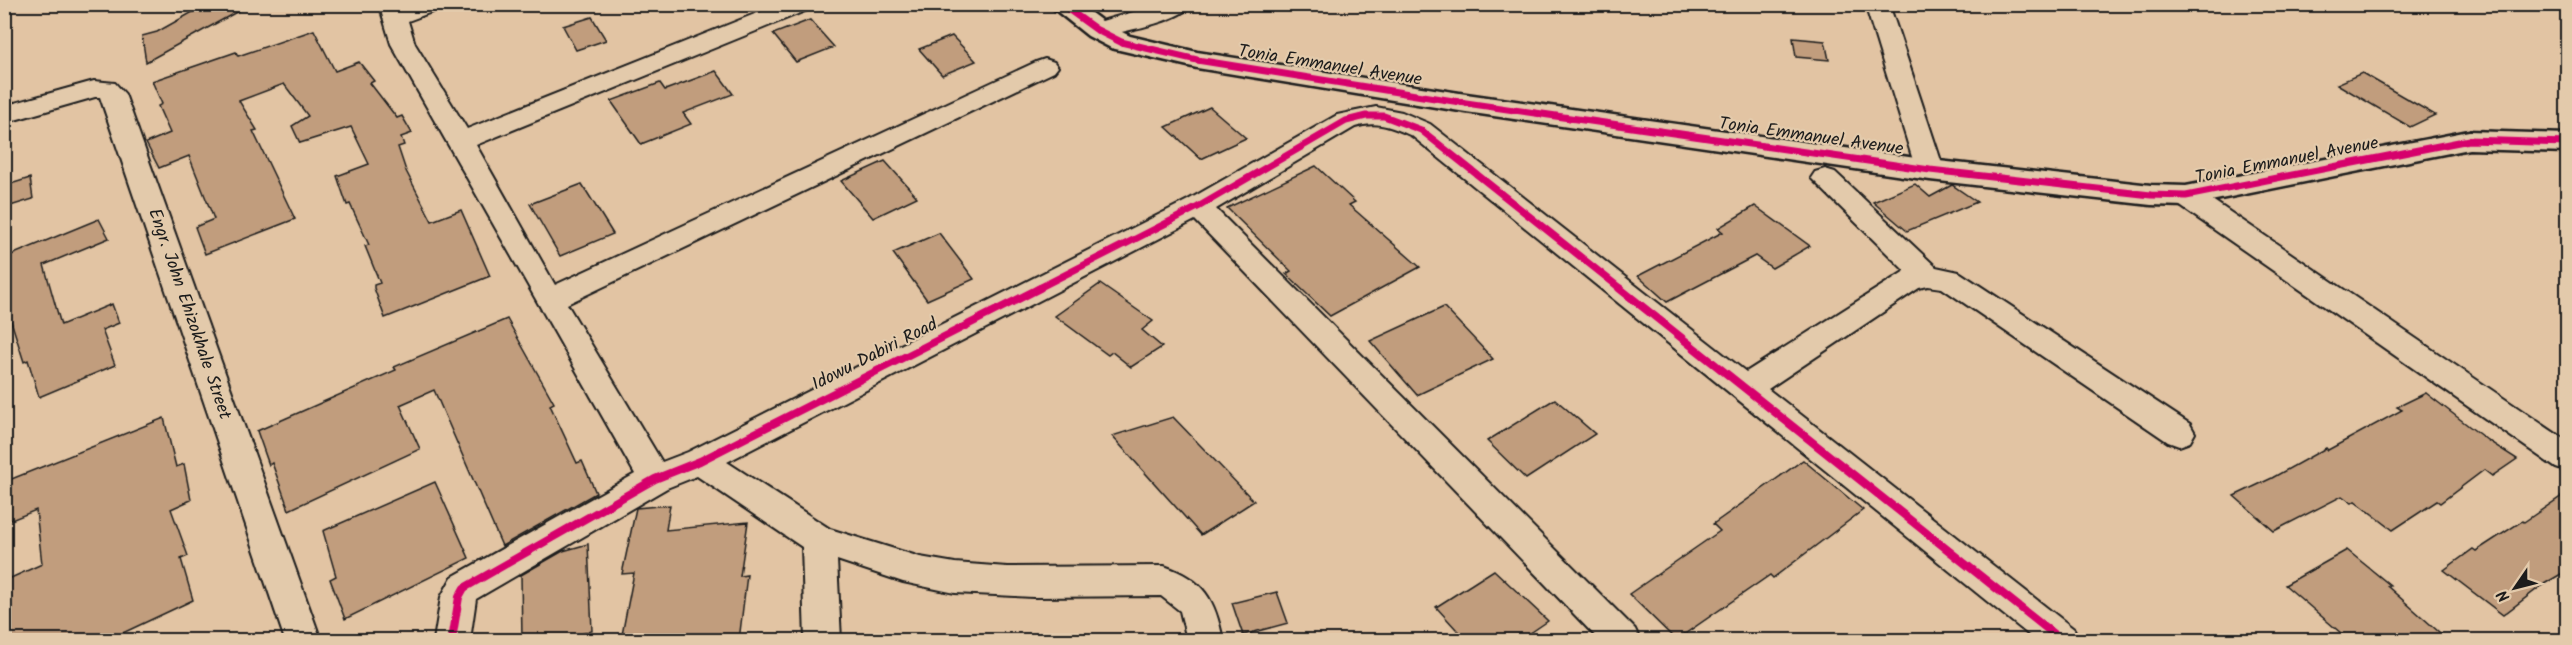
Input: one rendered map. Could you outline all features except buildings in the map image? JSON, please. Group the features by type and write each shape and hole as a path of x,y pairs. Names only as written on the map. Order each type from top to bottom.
{"street":[{"path":"432,4 393,11 404,44 549,300 655,479"},
{"path":"460,141 802,4"},
{"name":"Tonia Emmanuel Avenue","path":"1061,4 1097,30 1121,42 1197,60 1466,103 1930,170 2122,192 2186,196 2469,140 2568,143"},
{"path":"1097,30 1163,13 1180,4"},
{"path":"1877,4 1930,170"},
{"path":"549,300 1045,67"},
{"name":"Engr. John Ehizokhale Street","path":"4,115 94,89 106,89 112,94 303,640"},
{"name":"Idowu Dabiri Road","path":"452,640 459,597 464,588 655,479 700,461 1198,207 1346,122 1362,115 1382,115 1421,130 2061,640"},
{"path":"1825,178 1928,276"},
{"path":"2186,196 2568,459"},
{"path":"1198,207 1622,640"},
{"path":"1744,389 1910,279 1928,276 1949,279 2179,433"},
{"path":"700,461 819,540 904,568 955,578 1004,581 1164,581 1184,589 1195,601 1205,640"},
{"path":"819,540 823,640"}],"cycle path":[{"path":"1061,4 1097,30 1121,42 1197,60 1466,103 1930,170 2151,195 2186,196 2469,140 2568,143"},
{"path":"452,640 459,597 464,588 655,479 700,461 1198,207 1346,121 1376,115 1393,118 1421,130 2061,640"}]}
